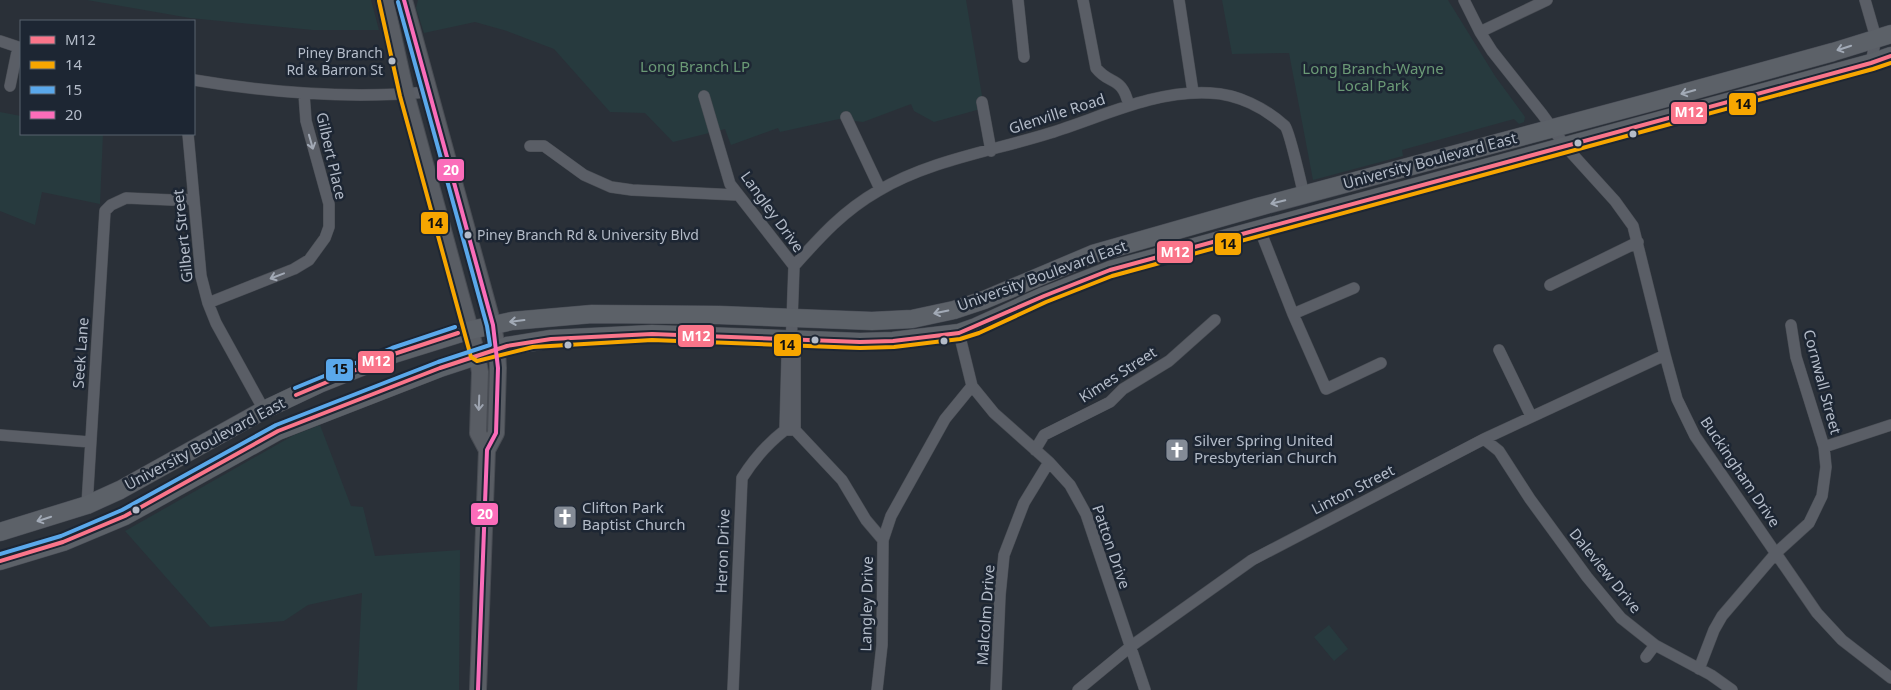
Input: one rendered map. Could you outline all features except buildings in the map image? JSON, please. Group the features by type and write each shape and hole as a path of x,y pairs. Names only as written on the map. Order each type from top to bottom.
{"main road":[{"path":"385,0 406,94 477,355 480,372 478,433 487,450"},
{"path":"404,0 493,325 497,349 496,434 487,450 478,690"},
{"name":"University Boulevard East","path":"0,532 87,505 140,480 264,410 319,384 394,354 471,330 512,321 592,314 719,315 872,321 912,319 954,310 984,300 1093,254 1833,52 1884,36"},
{"name":"University Boulevard East","path":"0,561 63,542 102,527 171,492 278,431 334,408 477,355 515,344 551,339 652,334 791,345 893,341 960,333 1044,296 1110,270 1566,147 1891,56"}],"street":[{"path":"1018,0 1024,57"},
{"path":"1083,0 1096,68 1102,74 1121,85 1126,92 1129,106"},
{"path":"1179,0 1193,92"},
{"name":"Buckingham Drive","path":"1464,0 1492,51 1566,147 1615,201 1633,226 1664,355 1678,399 1695,436 1817,613 1842,640 1891,678"},
{"path":"1480,32 1547,0"},
{"path":"1866,0 1884,36 1871,63"},
{"path":"0,41 20,47 10,86"},
{"path":"195,80 249,89 304,94 406,94 428,92"},
{"name":"Glenville Road","path":"794,266 831,224 859,202 880,189 932,166 991,151 1052,133 1129,106 1177,94 1193,92 1213,93 1239,99 1257,106 1287,128 1304,195"},
{"name":"Gilbert Place","path":"208,303 294,269 310,260 325,238 328,227 329,204 306,121 304,94"},
{"name":"Langley Drive","path":"704,96 730,184 794,266 791,345 787,357 790,430 842,480 866,520 883,540 882,645 877,690"},
{"path":"982,102 991,151"},
{"path":"846,117 880,189"},
{"name":"Gilbert Street","path":"188,135 201,276 208,303 216,323 264,410"},
{"path":"530,146 544,146 584,175 611,187 632,190 738,195"},
{"name":"Seek Lane","path":"87,505 105,211 111,205 126,198 194,199"},
{"path":"1260,230 1293,314 1326,388 1381,363"},
{"path":"1550,285 1638,242"},
{"path":"1293,314 1354,288"},
{"name":"Kimes Street","path":"1035,450 1044,435 1110,402 1123,389 1169,361 1215,320"},
{"name":"Cornwall Street","path":"1699,669 1714,630 1722,616 1776,553 1809,523 1822,496 1826,467 1824,447 1796,357 1791,325"},
{"name":"Patton Drive","path":"960,333 972,386 994,413 1049,462 1070,485 1086,514 1145,690"},
{"path":"1499,350 1531,416"},
{"name":"Linton Street","path":"1078,690 1130,648 1252,560 1484,439 1664,355"},
{"path":"883,540 891,516 945,420 972,386"},
{"path":"1824,447 1891,425"},
{"name":"Heron Drive","path":"733,690 742,478 754,459 770,441 790,430"},
{"path":"0,435 90,442"},
{"name":"Daleview Drive","path":"1484,439 1498,451 1530,500 1587,577 1622,618 1655,645 1732,690"},
{"name":"Malcolm Drive","path":"996,690 1000,595 1004,555 1024,503 1049,462"},
{"path":"1646,656 1655,645"}],"green space":[{"path":"87,0 371,0 379,30 313,30 190,18"},
{"name":"Long Branch LP","path":"418,0 966,0 984,108 934,122 914,111 911,104 863,122 839,119 780,132 778,128 731,145 725,129 673,142 645,113 610,112 554,49 507,31 475,22 424,33 416,8"},
{"name":"Long Branch-Wayne Local Park","path":"1222,0 1448,0 1495,76 1525,117 1524,122 1519,124 1514,119 1402,150 1403,156 1313,180 1289,53 1232,54"},
{"path":"0,112 20,116 20,135 103,135 100,204 42,192 35,225 0,211"},
{"path":"320,425 351,506 363,507 375,556 460,550 459,690 357,690 362,593 308,605 284,621 210,627 125,531 294,435"},
{"path":"1329,625 1348,649 1334,661 1314,637"}],"transit line":[{"name":"20","path":"404,0 493,325 498,368 496,433 487,450 478,690"},
{"name":"14","path":"379,1 400,96 471,357 477,361 533,347 652,340 860,348 894,347 960,339 979,333 1046,302 1112,276 1891,63"},
{"name":"15","path":"0,554 61,536 122,510 276,425 438,362 490,345 487,326 398,2"},
{"name":"M12","path":"0,561 63,542 125,516 278,431 440,368 507,346 551,339 652,334 860,342 893,341 959,333 1110,270 1891,56"},
{"name":"15","path":"295,388 392,348 455,327"},
{"name":"M12","path":"296,395 394,354 458,333"}],"place":[{"name":"Piney Branch Rd & Barron St","path":"392,61"},
{"name":"Piney Branch Rd & University Blvd","path":"468,235"},
{"name":"Silver Spring United Presbyterian Church","path":"1177,450"},
{"name":"Clifton Park Baptist Church","path":"565,517"}]}
